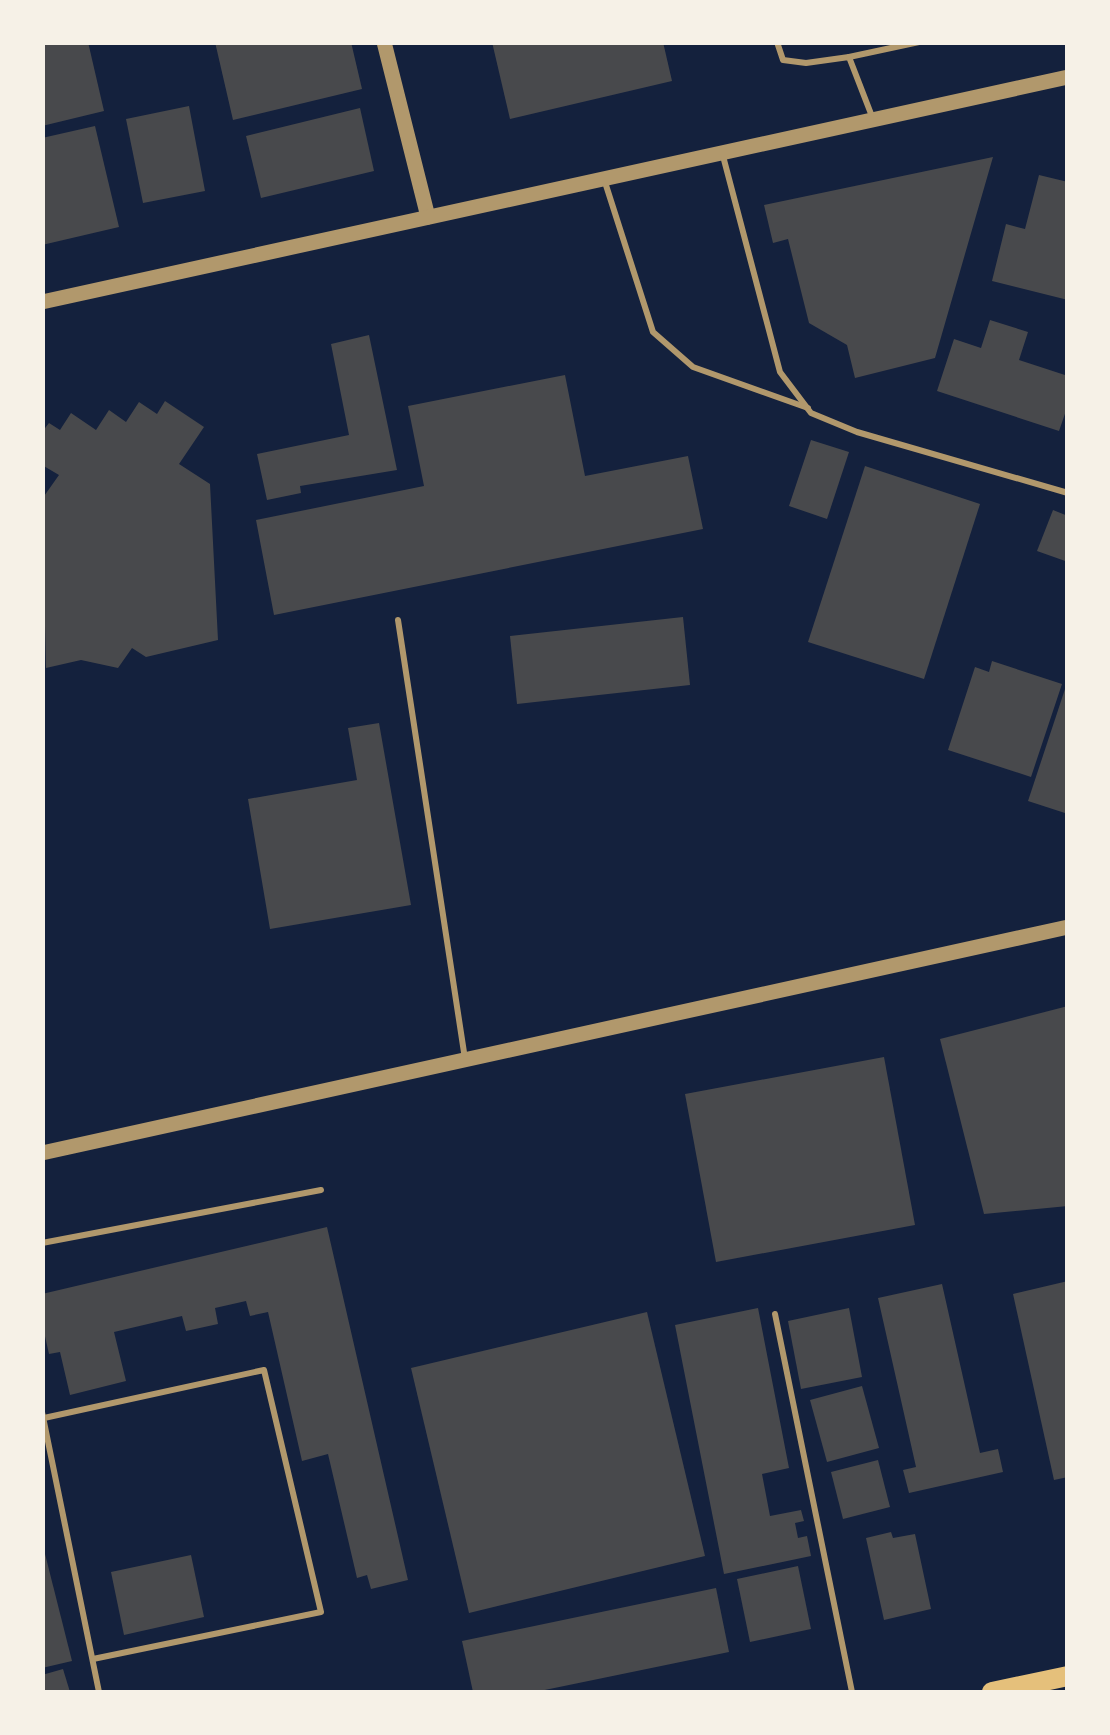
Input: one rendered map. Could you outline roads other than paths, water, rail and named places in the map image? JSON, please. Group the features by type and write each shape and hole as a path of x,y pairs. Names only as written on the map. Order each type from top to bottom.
{"main road":[{"path":"992,1692 1068,1676"}],"street":[{"path":"384,42 428,218"},
{"path":"42,302 1068,77"},
{"path":"42,1153 1068,927"}],"lane":[{"path":"778,42 783,60 806,63 919,42"},
{"path":"849,58 874,120"},
{"path":"722,153 780,372 809,409"},
{"path":"604,179 653,332 693,367 809,409 857,432 1068,493"},
{"path":"398,620 465,1060"},
{"path":"42,1244 321,1190"},
{"path":"775,1314 852,1692"},
{"path":"93,1658 322,1612 264,1370 43,1415 99,1692"}]}
